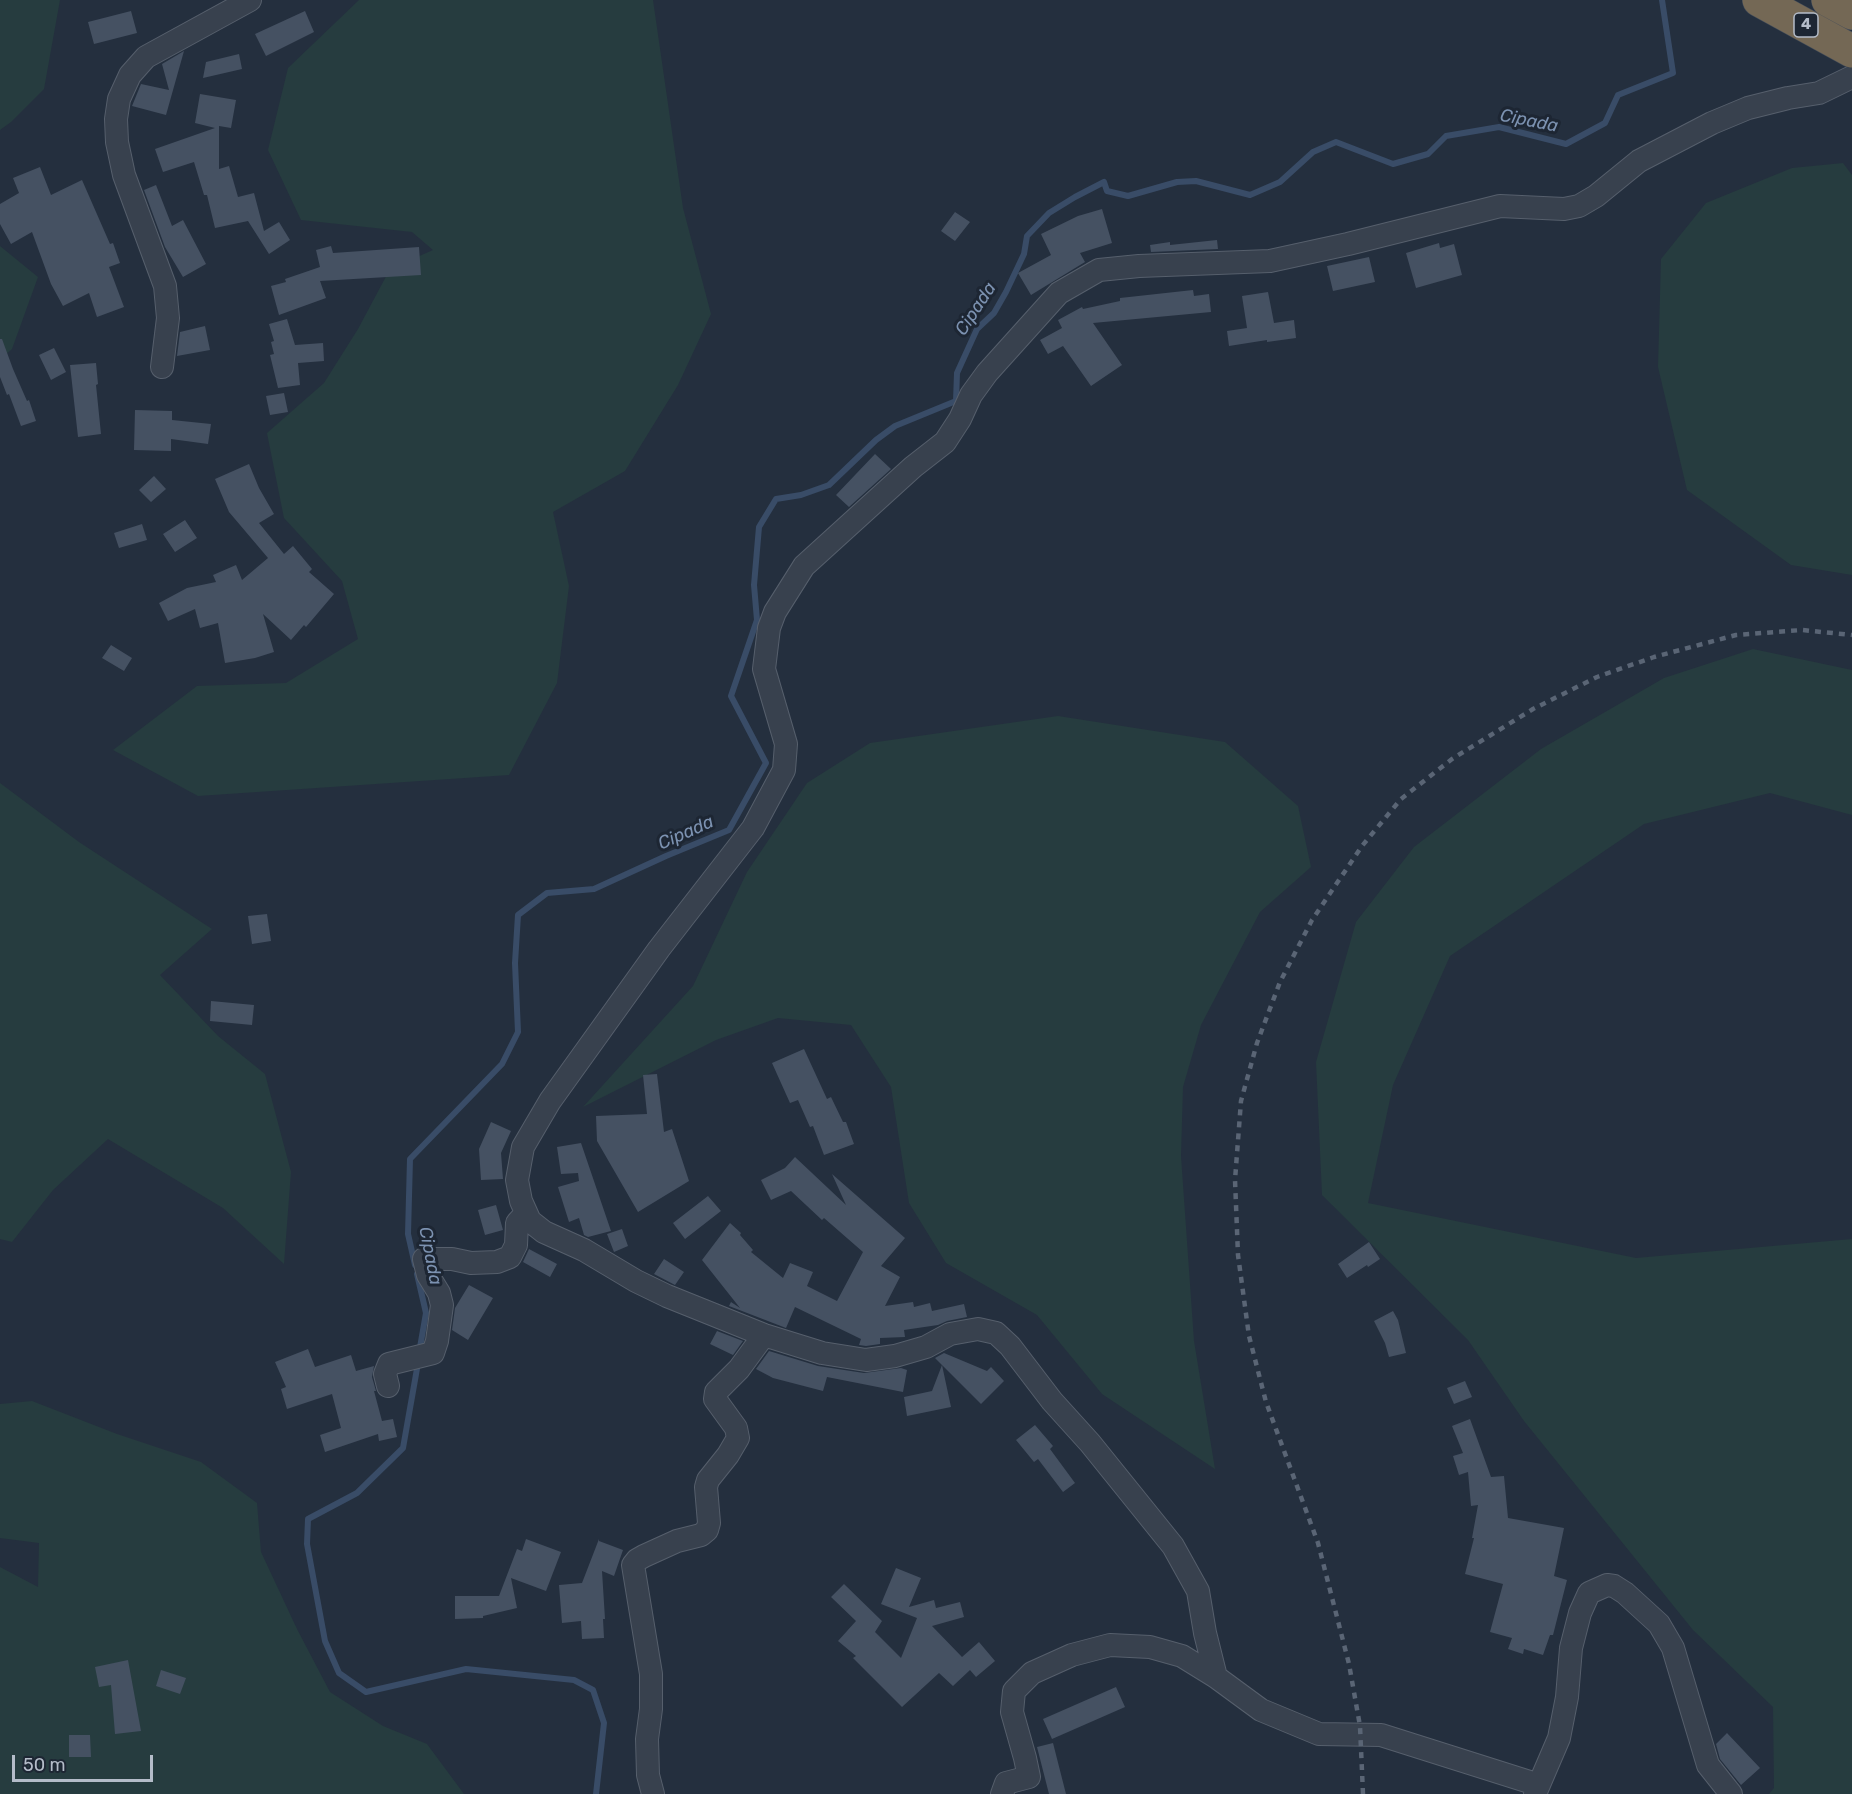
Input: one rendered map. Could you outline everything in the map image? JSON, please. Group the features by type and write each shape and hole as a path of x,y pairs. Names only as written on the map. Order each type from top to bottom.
{"highway":[{"name":"4","path":"1759,0 1852,51"},
{"name":"4","path":"1828,0 1852,13"}],"street":[{"path":"162,367 168,318 165,286 124,175 117,142 116,119 119,99 130,75 146,57 250,0"},
{"path":"1216,1677 1198,1591 1173,1546 1090,1443 1052,1401 1010,1346 996,1333 978,1329 950,1335 926,1347 895,1356 866,1360 822,1353 764,1335 667,1296 636,1281 584,1250 544,1232 530,1221 520,1201 517,1180 523,1147 545,1110 658,949 753,828 784,770 786,744 765,669 769,628 775,612 804,566 945,442 960,419 971,395 987,373 1059,293 1099,270 1139,266 1270,261 1500,206 1564,209 1579,206 1596,196 1639,161 1712,123 1748,108 1819,93 1852,77"},
{"path":"388,1386 385,1374 389,1364 432,1353 437,1341 442,1305 439,1293 428,1275 424,1259 452,1259 471,1263 497,1262 510,1257 516,1245 518,1223 526,1213"},
{"path":"653,1794 648,1775 647,1738 651,1708 651,1674 633,1565 644,1556 707,1530 709,1523 706,1487 738,1438 736,1428 715,1399 716,1392 739,1369 764,1335"},
{"path":"1002,1794 1006,1783 1029,1777 1012,1713 1014,1691 1032,1673 1072,1655 1110,1645 1150,1647 1182,1656 1216,1677 1261,1710 1319,1734 1381,1735 1537,1789 1559,1738 1567,1697 1571,1648 1580,1613 1589,1593 1606,1585 1614,1586 1625,1593 1659,1624 1673,1648 1708,1765 1731,1794"}],"green space":[{"path":"0,0 60,0 44,89 0,130"},
{"path":"359,0 653,0 683,208 711,314 678,385 625,471 553,512 569,586 557,683 509,775 198,796 113,750 197,686 286,683 358,639 342,581 284,518 267,433 324,383 358,329 390,269 433,250 412,232 301,220 268,150 288,68"},
{"path":"1843,163 1852,175 1852,575 1791,565 1687,490 1658,367 1661,259 1706,203 1792,168"},
{"path":"0,246 38,277 12,349 0,360"},
{"path":"1753,649 1852,670 1852,815 1770,793 1644,824 1450,956 1393,1085 1368,1203 1636,1258 1852,1239 1852,1794 1769,1794 1774,1788 1773,1707 1693,1630 1524,1421 1468,1340 1322,1195 1316,1062 1356,922 1414,847 1541,749 1664,678"},
{"path":"1058,716 1225,742 1298,806 1311,867 1260,912 1201,1025 1183,1087 1181,1156 1194,1341 1215,1469 1102,1394 1037,1315 946,1263 909,1203 891,1087 851,1025 778,1018 716,1040 583,1107 693,986 747,872 807,783 870,743"},
{"path":"0,783 79,842 212,929 160,975 218,1036 265,1074 291,1172 284,1264 223,1208 108,1139 53,1190 12,1242 0,1239"},
{"path":"32,1401 117,1434 201,1462 257,1503 261,1552 330,1692 383,1726 427,1744 464,1794 0,1794 0,1567 38,1587 39,1543 0,1538 0,1404"}],"building":[{"path":"131,11 137,33 94,44 88,22"},
{"path":"305,11 314,32 266,56 255,34"},
{"path":"184,51 166,115 132,106 141,84 169,90 162,64"},
{"path":"239,54 242,69 203,78 206,62"},
{"path":"200,94 236,100 231,128 219,126 219,169 229,166 238,197 254,193 264,231 279,222 290,240 269,254 248,221 215,228 207,195 204,195 194,162 163,172 155,149 215,128 195,123"},
{"path":"40,167 51,195 82,180 110,244 113,243 120,263 109,267 124,307 97,317 89,293 63,306 51,284 32,232 11,244 0,224 0,204 19,193 13,178"},
{"path":"156,185 172,226 183,220 206,264 183,277 165,247 144,190"},
{"path":"1102,209 1112,243 1080,253 1085,262 1031,295 1018,273 1051,255 1041,234 1078,216"},
{"path":"955,212 970,222 955,241 941,231"},
{"path":"1217,240 1218,249 1151,252 1150,245 1170,242 1170,245"},
{"path":"1439,243 1440,248 1454,244 1462,275 1416,288 1406,253"},
{"path":"331,246 333,253 419,247 421,275 320,281 326,298 279,315 271,286 320,267 316,250"},
{"path":"1369,257 1375,282 1333,291 1327,266"},
{"path":"1193,290 1194,296 1209,294 1211,312 1093,323 1122,365 1091,386 1063,346 1048,354 1040,340 1062,328 1058,320 1082,307 1083,309 1120,301 1120,298"},
{"path":"1268,292 1274,323 1294,320 1296,338 1229,346 1227,331 1247,328 1242,296"},
{"path":"287,319 295,345 323,343 324,361 298,363 300,385 278,388 270,355 274,354 271,342 274,341 269,324"},
{"path":"205,326 210,350 177,356 180,332"},
{"path":"0,339 2,339 27,401 29,400 36,421 21,426 9,394 7,395 0,377"},
{"path":"54,348 66,372 51,380 39,355"},
{"path":"96,363 101,434 78,437 70,365"},
{"path":"284,393 288,412 270,415 266,396"},
{"path":"135,410 172,411 172,420 211,424 208,444 171,439 171,451 134,450"},
{"path":"875,454 891,469 849,507 836,495"},
{"path":"249,464 274,514 259,523 284,554 293,546 312,569 309,572 334,594 306,627 304,625 291,640 263,614 274,652 225,663 218,623 200,628 195,609 168,621 159,603 187,588 216,582 213,575 236,565 242,580 268,558 229,512 215,479"},
{"path":"154,476 166,489 151,502 139,490"},
{"path":"185,520 197,538 175,552 163,534"},
{"path":"142,524 147,540 119,548 114,533"},
{"path":"111,645 132,658 124,671 102,658"},
{"path":"267,914 271,941 252,944 248,916"},
{"path":"211,1001 254,1005 252,1025 210,1021"},
{"path":"804,1049 827,1099 831,1097 843,1122 846,1122 854,1144 824,1155 813,1126 810,1127 798,1100 790,1103 772,1063"},
{"path":"657,1074 664,1132 672,1129 689,1181 638,1212 597,1141 596,1116 647,1114 643,1075"},
{"path":"491,1122 511,1131 501,1153 503,1179 481,1180 479,1149"},
{"path":"581,1143 611,1231 588,1237 584,1235 579,1218 569,1222 558,1187 579,1181 578,1173 561,1174 557,1147"},
{"path":"795,1157 846,1205 832,1174 905,1238 881,1266 900,1277 885,1306 913,1302 914,1307 930,1303 932,1311 964,1304 967,1317 938,1325 904,1330 905,1337 880,1338 880,1344 866,1346 859,1345 861,1339 795,1307 786,1328 729,1306 731,1302 740,1308 702,1260 730,1223 741,1233 740,1235 753,1250 751,1252 783,1278 790,1263 813,1272 807,1286 837,1301 863,1252 824,1218 822,1220 791,1191 771,1200 761,1180 785,1168"},
{"path":"708,1196 721,1211 685,1239 673,1223"},
{"path":"496,1205 503,1230 485,1235 478,1210"},
{"path":"622,1229 628,1246 614,1252 607,1234"},
{"path":"1369,1242 1380,1259 1347,1278 1338,1264"},
{"path":"529,1249 557,1264 550,1277 523,1262"},
{"path":"664,1259 684,1272 675,1285 654,1274"},
{"path":"469,1285 493,1298 468,1340 452,1330 455,1308"},
{"path":"1393,1311 1398,1320 1406,1353 1389,1357 1374,1321"},
{"path":"717,1331 743,1341 733,1355 710,1344"},
{"path":"308,1349 315,1367 351,1355 356,1371 374,1366 372,1377 376,1391 374,1391 382,1421 393,1419 397,1437 379,1441 378,1434 325,1452 320,1435 341,1428 332,1394 287,1409 281,1389 286,1387 275,1362"},
{"path":"769,1351 818,1366 864,1373 901,1368 907,1370 903,1392 827,1377 823,1391 773,1378 756,1369"},
{"path":"944,1353 987,1371 991,1367 1004,1381 981,1404 935,1358"},
{"path":"942,1365 951,1407 907,1416 904,1397 932,1391"},
{"path":"1465,1381 1472,1397 1454,1404 1447,1388"},
{"path":"1470,1419 1491,1477 1504,1476 1508,1518 1564,1528 1554,1576 1567,1580 1553,1635 1550,1635 1543,1655 1524,1649 1523,1654 1508,1649 1512,1638 1490,1632 1503,1584 1465,1574 1474,1538 1472,1538 1478,1505 1471,1506 1468,1472 1459,1475 1453,1456 1463,1453 1452,1426"},
{"path":"1035,1425 1053,1446 1050,1449 1075,1483 1063,1492 1038,1459 1034,1462 1016,1440"},
{"path":"526,1539 561,1552 546,1591 511,1578 517,1608 483,1616 483,1618 455,1619 455,1596 499,1596 517,1549 522,1551"},
{"path":"599,1539 599,1541 623,1550 614,1576 602,1571 604,1638 582,1639 581,1621 562,1623 559,1585 582,1583"},
{"path":"896,1568 921,1578 909,1607 934,1600 936,1608 960,1602 964,1617 932,1626 962,1657 979,1642 995,1661 976,1677 970,1670 953,1686 939,1673 902,1707 853,1658 856,1656 838,1641 856,1621 831,1597 844,1584 882,1621 875,1632 901,1658 917,1618 881,1604"},
{"path":"128,1660 141,1731 115,1734 111,1685 99,1687 95,1667"},
{"path":"161,1670 186,1678 180,1694 156,1686"},
{"path":"1116,1687 1125,1707 1052,1739 1043,1719"},
{"path":"1727,1733 1760,1768 1741,1785 1720,1759 1716,1744"},
{"path":"69,1735 90,1735 91,1757 69,1757"},
{"path":"1053,1743 1066,1794 1049,1794 1037,1747"}],"waterway":[{"name":"Cipada","path":"415,1265 408,1234 410,1159 502,1064 518,1032 515,963 518,915 547,893 594,889 729,830 766,763 731,696 757,620 754,585 759,527 776,499 801,495 829,485 876,440 895,426 956,401 957,373 977,329 994,313 1006,292 1024,254 1027,236 1049,213 1104,182 1107,191 1128,196 1177,182 1196,181 1250,195 1280,182 1313,152 1336,142 1393,164 1428,154 1446,136 1499,127 1566,144 1605,123 1618,95 1673,73 1662,0"},
{"name":"Cipada","path":"417,1274 426,1313 419,1353"},
{"name":"Cipada","path":"418,1363 403,1448 357,1493 308,1519 307,1544 325,1641 339,1673 366,1692 466,1669 574,1680 593,1690 604,1723 596,1794"}],"railway":[{"path":"1363,1794 1360,1726 1349,1664 1318,1543 1266,1402 1249,1336 1238,1255 1235,1180 1241,1101 1257,1043 1280,982 1312,920 1362,846 1401,799 1452,759 1533,709 1597,677 1654,657 1736,635 1802,630 1852,635"}]}
